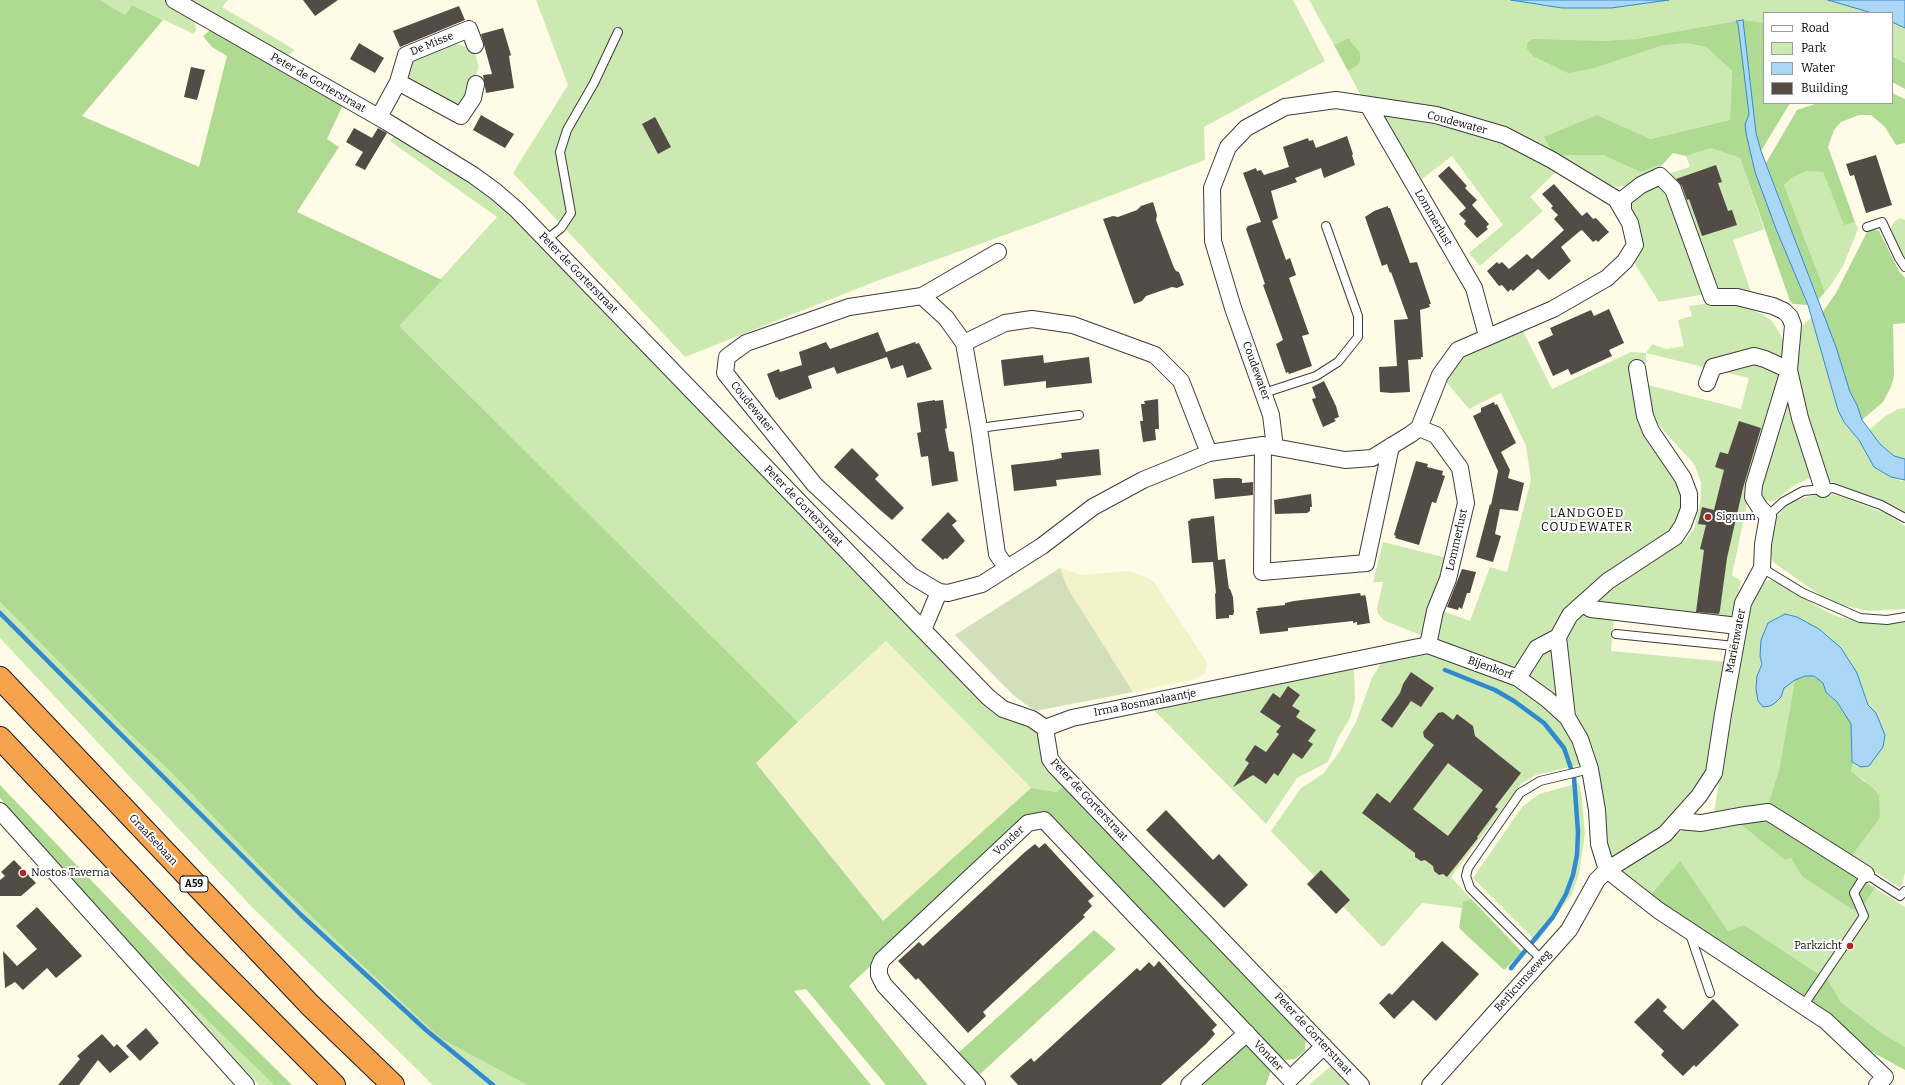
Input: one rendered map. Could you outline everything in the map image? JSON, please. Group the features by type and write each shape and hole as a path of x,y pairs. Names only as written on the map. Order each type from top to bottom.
{"highway":[{"name":"Graafsebaan","path":"0,678 310,1005 393,1085"},
{"path":"0,738 190,940 334,1085"}],"street":[{"name":"Peter de Gorterstraat","path":"174,0 379,117 495,191 546,240 995,703 1003,709 1032,719 1045,728 1050,759 1055,766 1361,1085"},
{"name":"De Misse","path":"379,117 398,82 406,55 469,29 475,45"},
{"path":"398,82 461,116 473,98 476,84"},
{"name":"Coudewater","path":"1391,446 1366,563 1262,572 1271,414 1233,308 1213,241 1212,188 1228,147 1246,128 1284,107 1336,100 1436,116 1504,135 1552,160 1616,200 1630,223 1635,245 1625,261 1607,278 1553,309 1487,336 1458,350 1440,375 1419,428"},
{"name":"Lommerlust","path":"1368,105 1474,288 1487,336"},
{"path":"1623,210 1623,199 1641,185 1660,176 1673,189 1712,297 1737,297 1773,306 1784,311 1790,317 1793,325 1789,370 1754,485 1753,497 1760,508 1768,516"},
{"name":"Coudewater","path":"939,592 912,576 814,484 725,373 727,357 746,343 849,308 922,296 998,252"},
{"path":"922,296 946,318 964,343 979,428 997,554 1007,568"},
{"path":"964,343 1005,323 1032,319 1073,325 1155,355 1181,381 1209,453"},
{"path":"1707,383 1713,367 1754,356 1766,359 1789,370"},
{"path":"1518,678 1537,648 1558,636 1570,615 1608,581 1675,537 1684,525 1689,509 1689,494 1683,478 1651,431 1646,416 1637,368"},
{"path":"1789,370 1800,418 1823,489"},
{"path":"923,630 939,592 948,593 982,584 1042,546 1093,507 1143,480 1209,453 1269,446 1345,460 1372,458 1419,428"},
{"name":"Lommerlust","path":"1419,428 1436,435 1460,468 1466,503 1448,579 1435,611 1428,645"},
{"name":"Mariënwater","path":"1607,870 1665,834 1679,821 1700,796 1714,773 1738,626 1743,603 1762,568 1763,544 1768,516"},
{"path":"1582,604 1591,609 1738,626"},
{"path":"1558,636 1567,717"},
{"name":"Irma Bosmanlaantje","path":"1045,728 1072,718 1363,660 1428,645"},
{"name":"Bijenkorf","path":"1428,645 1518,678 1547,699 1567,717 1580,739 1586,770 1597,810 1599,844 1607,870"},
{"path":"1679,821 1702,823 1768,812 1866,874"},
{"path":"2,816 246,1085"},
{"name":"Vonder","path":"977,1085 884,985 879,975 879,967 882,960 1028,823 1044,820 1247,1033 1286,1082 1324,1046"},
{"path":"1607,870 1658,910 1826,1021 1885,1077 1877,1085"},
{"name":"Berlicumseweg","path":"1430,1085 1539,957 1569,930 1597,880 1607,870"},
{"name":"Vonder","path":"1189,1085 1247,1033"}],"lane":[{"path":"546,240 562,228 571,213 560,152 567,130 594,83 618,32"},
{"path":"1867,227 1882,222 1899,258 1905,267"},
{"path":"1264,393 1316,376 1338,362 1358,337 1358,316 1326,226"},
{"path":"979,428 1079,415"},
{"path":"1768,516 1783,502 1803,491 1833,488 1875,503 1905,518"},
{"path":"1762,568 1803,593 1860,618 1887,620 1905,617"},
{"path":"1616,634 1735,646"},
{"path":"1539,957 1470,888 1466,876 1468,868 1520,793 1540,782 1586,770"},
{"path":"1803,1006 1864,916 1854,893 1866,874 1900,896 1905,891"},
{"path":"1688,930 1710,993"}],"shaded area":[{"path":"1060,568 1082,575 1128,571 1146,577 1154,582 1207,662 1205,674 1192,680 1133,692 1067,587"},
{"path":"886,641 1031,788 883,921 756,762"}],"green space":[{"path":"0,0 100,0 125,15 132,5 163,20 82,116 199,167 227,56 212,47 203,36 215,28 343,105 327,139 339,147 297,212 442,280 399,326 798,722 756,763 883,921 1031,788 1057,792 1066,784 1306,1034 1305,1051 1295,1059 1286,1060 1279,1057 1049,818 1028,819 849,986 928,1085 886,1085 806,989 794,991 871,1085 527,1085 440,1038 345,949 259,865 169,770 133,737 0,602"},
{"path":"100,0 165,0 194,16 196,30 194,34 132,5 125,15"},
{"path":"186,0 228,0 222,7 295,50 286,57"},
{"path":"536,0 1293,0 1325,61 1204,127 1205,160 1038,223 874,282 685,357 513,173 568,85"},
{"path":"1309,0 1511,0 1562,8 1611,8 1669,0 1828,0 1869,12 1763,12 1763,23 1736,21 1635,39 1600,41 1595,68 1661,46 1685,43 1706,47 1732,71 1730,120 1649,139 1597,115 1554,155 1361,96 1348,71 1358,65 1348,38 1334,45"},
{"path":"1743,20 1763,23 1763,104 1789,104 1761,151 1756,133"},
{"path":"1736,21 1738,24 1749,114 1745,125 1776,229 1808,305 1793,304 1790,301 1740,158 1711,148 1686,156 1673,153 1663,164 1640,172 1603,155 1554,155 1544,137 1597,115 1650,139 1730,120 1732,71 1706,47 1685,43 1661,46 1595,68 1568,73 1533,56 1527,49 1527,43 1532,39 1600,41 1635,39"},
{"path":"1893,22 1905,28 1905,63 1893,57"},
{"path":"1348,38 1360,53 1360,61 1358,65 1348,71 1334,45"},
{"path":"458,44 470,48 476,56 479,68 461,105 456,107 414,84 404,75 410,65 420,55 446,45"},
{"path":"1893,57 1905,63 1905,89 1893,83"},
{"path":"1893,93 1905,99 1905,143 1896,145 1885,127 1871,115 1859,115 1841,122 1834,130 1828,147 1855,222 1844,225 1823,172 1808,171 1793,177 1784,185 1825,292 1818,300 1766,163 1797,110 1815,104 1893,104"},
{"path":"1379,113 1478,133 1534,156 1558,170 1530,197 1543,211 1480,266 1469,253 1503,225 1452,156 1422,179"},
{"path":"396,133 492,196 986,702 1034,725 1066,784 1057,792 1031,788 886,641 798,722 398,326 497,217 390,141"},
{"path":"1711,148 1740,158 1764,229 1733,240 1751,292 1712,293 1659,302 1633,261 1628,198 1671,173 1690,167 1686,156"},
{"path":"1554,155 1603,155 1640,172 1663,164 1659,170 1642,180 1625,186 1614,187 1607,185"},
{"path":"1809,171 1823,172 1844,224 1855,222 1858,229 1843,266 1825,292 1784,185 1793,177"},
{"path":"1900,218 1905,220 1905,260 1892,236 1891,227 1895,221"},
{"path":"1873,229 1879,231 1899,271 1905,278 1905,323 1893,324 1894,376 1891,387 1883,402 1862,420 1857,405 1850,392 1836,347 1822,313 1836,293 1867,232"},
{"path":"1712,303 1737,304 1762,314 1772,321 1784,341 1784,369 1752,480 1732,575 1741,581 1732,620 1591,605 1615,584 1685,541 1694,529 1701,499 1701,482 1694,464 1655,421 1646,401 1648,385 1741,409 1749,378 1646,353 1652,344 1666,349 1684,346 1678,320 1692,316 1689,306"},
{"path":"1812,317 1838,410 1844,422 1859,440 1874,467 1901,481 1905,480 1905,512 1886,502 1835,484 1830,481 1825,472 1808,422 1794,358 1796,331"},
{"path":"1521,327 1552,389 1631,352 1646,353 1646,364 1631,367 1679,479 1683,508 1670,534 1513,667 1508,669 1439,642 1436,631 1440,610 1470,621 1490,567 1507,572 1531,480 1526,446 1501,393 1469,409 1444,379 1457,361"},
{"path":"1787,386 1812,477 1793,486 1776,500 1771,502 1761,498 1758,486"},
{"path":"1905,408 1905,459 1894,456 1880,444 1869,430 1884,417 1898,409"},
{"path":"1817,494 1831,494 1845,498 1887,514 1905,526 1905,609 1869,611 1845,606 1827,600 1773,562 1769,548 1771,528 1776,517 1785,507 1794,501"},
{"path":"1383,542 1447,558 1421,635 1385,621 1378,614 1377,608 1383,582 1373,582"},
{"path":"1060,568 1067,587 1133,692 1035,711 1013,695 955,635"},
{"path":"1768,580 1777,581 1823,610 1839,617 1881,624 1905,620 1905,872 1902,886 1899,887 1851,857 1872,829 1865,781 1852,772 1851,769 1853,764 1861,767 1883,747 1885,735 1876,713 1868,705 1857,673 1760,656 1762,664 1757,676 1781,697 1784,688 1795,680 1779,770 1768,805 1714,812 1743,642 1754,594 1759,586"},
{"path":"0,602 133,737 169,770 259,865 345,949 440,1038 527,1085 433,1085 249,904 0,638"},
{"path":"1581,611 1614,618 1611,651 1728,662 1709,769 1668,824 1609,860 1602,818 1595,755 1581,732 1573,714 1564,640"},
{"path":"1549,645 1553,645 1558,697 1554,697 1528,676 1532,664"},
{"path":"1429,652 1444,655 1526,690 1567,727 1584,759 1579,765 1536,775 1521,784 1451,877 1471,899 1463,902 1462,908 1422,903 1384,946 1381,946 1271,831 1301,788 1323,774 1340,751 1356,722 1372,678 1381,663 1390,659"},
{"path":"1354,667 1355,700 1350,718 1338,738 1328,762 1297,778 1266,824 1150,706"},
{"path":"1805,676 1813,676 1823,683 1826,692 1837,702 1846,715 1851,724 1852,772 1875,790 1879,796 1880,818 1851,857 1768,805 1779,770 1795,680"},
{"path":"1579,783 1585,834 1579,874 1572,894 1537,942 1473,878 1522,807 1539,794"},
{"path":"0,785 201,995 292,1085 274,1085 135,950 0,798"},
{"path":"1765,817 1875,888 1864,905 1856,910 1850,908 1802,876 1791,858 1785,860 1739,823"},
{"path":"1739,823 1785,860 1791,858 1802,876 1864,905 1875,888 1905,907 1905,1047 1880,1032 1841,1002 1828,980 1744,925 1728,931 1680,862 1649,897 1619,873 1623,868 1660,847 1691,824 1699,832"},
{"path":"1680,861 1728,931 1744,925 1828,980 1841,1002 1880,1032 1905,1047 1905,1070 1863,1047 1649,897"},
{"path":"1471,899 1522,952 1504,970 1459,928 1463,902"},
{"path":"1094,930 1116,949 978,1076 957,1054"},
{"path":"135,950 274,1085 259,1085"},
{"path":"1246,1045 1251,1047 1272,1067 1266,1085 1199,1085 1241,1046"},
{"path":"1332,1065 1350,1085 1309,1085"}],"water":[{"path":"1511,0 1669,0 1611,8 1562,8"},
{"path":"1828,0 1905,0 1905,28 1893,22 1893,12 1869,12"},
{"path":"1743,20 1756,133 1761,151 1836,347 1850,392 1857,405 1862,420 1880,444 1894,456 1905,459 1905,480 1891,477 1874,467 1859,440 1844,422 1838,410 1808,305 1776,229 1755,172 1746,133 1745,125 1749,114 1738,24 1736,21"},
{"path":"1785,614 1797,617 1819,629 1841,648 1857,673 1868,705 1876,713 1885,735 1883,747 1869,766 1861,767 1852,762 1851,724 1837,702 1826,692 1823,683 1814,676 1805,676 1795,680 1784,688 1781,697 1770,706 1763,707 1758,701 1756,689 1757,676 1762,664 1760,656 1761,640 1768,623"}],"building":[{"path":"303,0 338,0 315,16"},
{"path":"459,6 465,20 400,47 393,31"},
{"path":"503,28 511,55 509,56 514,88 486,93 483,75 492,74 481,34"},
{"path":"359,43 384,58 375,73 350,59"},
{"path":"191,67 205,70 197,100 184,97"},
{"path":"481,115 514,134 505,148 473,130"},
{"path":"655,117 671,147 658,154 642,124"},
{"path":"354,128 372,138 378,128 387,133 365,170 355,165 363,152 346,142"},
{"path":"1347,136 1355,165 1324,178 1321,168 1295,178 1297,182 1271,191 1278,218 1272,221 1286,260 1290,258 1296,275 1289,278 1309,334 1302,336 1312,366 1289,374 1288,372 1286,373 1276,344 1283,340 1263,285 1265,284 1246,229 1248,226 1261,222 1243,173 1256,168 1257,171 1261,170 1264,175 1289,167 1283,147 1308,138 1309,141 1313,140 1316,148"},
{"path":"1876,155 1892,205 1866,213 1854,175 1850,176 1846,164"},
{"path":"1716,165 1722,182 1718,183 1728,211 1732,210 1737,225 1702,236 1689,199 1687,200 1682,186 1676,179"},
{"path":"1449,166 1467,186 1465,188 1477,200 1472,205 1489,224 1486,227 1488,229 1477,238 1464,224 1466,221 1459,214 1466,208 1438,176"},
{"path":"1554,184 1582,216 1587,212 1593,219 1596,218 1609,232 1598,242 1596,240 1593,242 1582,230 1580,231 1561,247 1571,261 1549,280 1538,269 1513,291 1511,289 1508,292 1502,285 1499,286 1487,271 1497,262 1499,264 1502,262 1509,269 1527,254 1532,259 1564,230 1554,219 1558,215 1551,208 1553,206 1542,194"},
{"path":"1153,202 1157,215 1156,220 1174,268 1179,272 1184,285 1177,288 1172,287 1146,296 1142,301 1134,304 1103,219 1113,216 1118,217"},
{"path":"1388,206 1410,263 1417,262 1431,304 1429,304 1430,307 1420,310 1423,357 1421,357 1421,359 1408,360 1410,392 1380,392 1379,367 1397,366 1394,320 1408,319 1391,272 1390,273 1387,264 1382,266 1365,217 1374,211"},
{"path":"1609,309 1624,343 1609,350 1612,356 1571,375 1568,369 1553,376 1538,342 1553,335 1550,328 1591,310 1594,316"},
{"path":"878,332 886,352 915,342 916,344 919,343 932,369 907,378 903,365 891,369 887,357 837,374 834,367 808,376 812,388 779,400 777,397 776,398 767,374 779,369 780,372 802,365 799,352 826,342 830,349"},
{"path":"1043,355 1044,363 1089,357 1092,383 1046,388 1046,381 1004,386 1001,360"},
{"path":"1324,381 1336,406 1339,417 1334,419 1336,421 1323,427 1312,399 1316,398 1312,387"},
{"path":"1158,399 1159,429 1155,429 1156,440 1143,442 1140,421 1143,421 1141,404 1145,404 1144,401"},
{"path":"943,400 947,428 945,429 949,451 954,452 958,481 932,486 928,456 921,457 917,433 921,432 917,403"},
{"path":"1494,402 1495,405 1497,404 1516,443 1501,452 1510,470 1508,478 1524,483 1518,511 1500,509 1495,534 1501,536 1493,562 1476,557 1490,504 1491,505 1498,471 1473,416 1481,412 1481,408"},
{"path":"1739,421 1761,428 1743,488 1727,558 1719,614 1696,612 1704,550 1700,549 1706,525 1698,524 1702,507 1714,510 1724,470 1715,467 1720,452 1728,454"},
{"path":"852,448 879,475 875,479 904,508 892,520 834,467"},
{"path":"1099,449 1101,475 1056,480 1057,486 1014,491 1011,465 1062,458 1061,453"},
{"path":"1416,461 1428,464 1427,467 1443,471 1442,475 1445,476 1436,503 1432,502 1419,545 1395,538 1396,536 1394,535"},
{"path":"1239,478 1242,479 1242,483 1253,482 1253,495 1215,499 1213,479"},
{"path":"1311,494 1312,507 1310,507 1310,511 1307,513 1275,514 1274,500"},
{"path":"948,512 957,521 952,525 965,541 947,559 945,558 943,560 921,540"},
{"path":"1214,516 1218,560 1225,559 1229,589 1233,597 1234,612 1233,615 1229,615 1229,618 1216,619 1216,593 1213,562 1192,563 1188,521 1191,520 1190,519"},
{"path":"1462,569 1476,572 1470,593 1467,593 1462,609 1459,607 1458,610 1447,607"},
{"path":"1360,593 1361,596 1365,595 1366,598 1370,623 1357,625 1357,622 1353,623 1353,621 1288,628 1288,631 1260,634 1256,611 1258,611 1257,608 1285,605 1285,603 1294,601"},
{"path":"1411,672 1434,688 1421,707 1411,701 1392,728 1381,720 1400,693 1403,684"},
{"path":"1288,686 1300,695 1292,706 1300,711 1296,717 1316,730 1308,741 1313,744 1302,759 1293,753 1278,776 1274,773 1266,784 1253,775 1233,787 1249,763 1245,760 1255,745 1266,752 1279,734 1276,732 1281,726 1260,712 1273,693 1280,698"},
{"path":"1443,712 1453,720 1457,714 1473,726 1475,736 1521,773 1495,807 1498,809 1477,837 1478,838 1447,877 1443,874 1439,875 1434,871 1433,866 1425,860 1421,861 1415,857 1415,853 1362,813 1377,793 1390,803 1434,745 1424,737 1423,732 1438,713","holes":["1448,763 1483,790 1448,836 1413,809"]},
{"path":"1166,810 1213,860 1219,854 1248,885 1224,908 1146,830"},
{"path":"1045,843 1094,896 1088,901 1092,906 1083,915 1085,917 983,1012 986,1016 968,1033 918,978 916,980 898,961 919,942 923,946 1025,852 1035,844 1039,848"},
{"path":"14,860 36,883 21,896 0,896 0,880 5,876 1,872"},
{"path":"1321,870 1350,900 1336,914 1307,884"},
{"path":"37,907 82,956 56,978 47,968 23,990 15,982 5,988 3,951 17,966 37,949 16,926"},
{"path":"1442,941 1479,974 1436,1021 1413,1000 1394,1019 1379,1003 1389,993 1392,995"},
{"path":"1159,961 1217,1025 1212,1030 1215,1034 1206,1044 1161,1085 1018,1085 1010,1076 1031,1058 1034,1062 1137,968 1140,971 1149,962 1154,967"},
{"path":"1658,998 1667,1007 1663,1011 1683,1030 1713,999 1739,1025 1696,1067 1694,1065 1683,1076 1661,1055 1664,1051 1634,1022"},
{"path":"146,1028 159,1043 140,1061 126,1046"},
{"path":"102,1034 114,1047 117,1044 129,1057 110,1073 98,1060 79,1085 58,1085 80,1059 77,1056"}],"waterway":[{"path":"0,613 301,915 426,1030 493,1085"},
{"path":"1445,670 1495,690 1514,701 1544,723 1564,748 1574,777 1578,832 1577,855 1573,875 1566,894 1553,917 1511,968"}],"place":[{"name":"Signum","path":"1708,517"},
{"name":"Nostos Taverna","path":"23,873"},
{"name":"Parkzicht","path":"1850,946"}],"district":[{"name":"LANDGOED COUDEWATER","path":"1587,521"}]}
